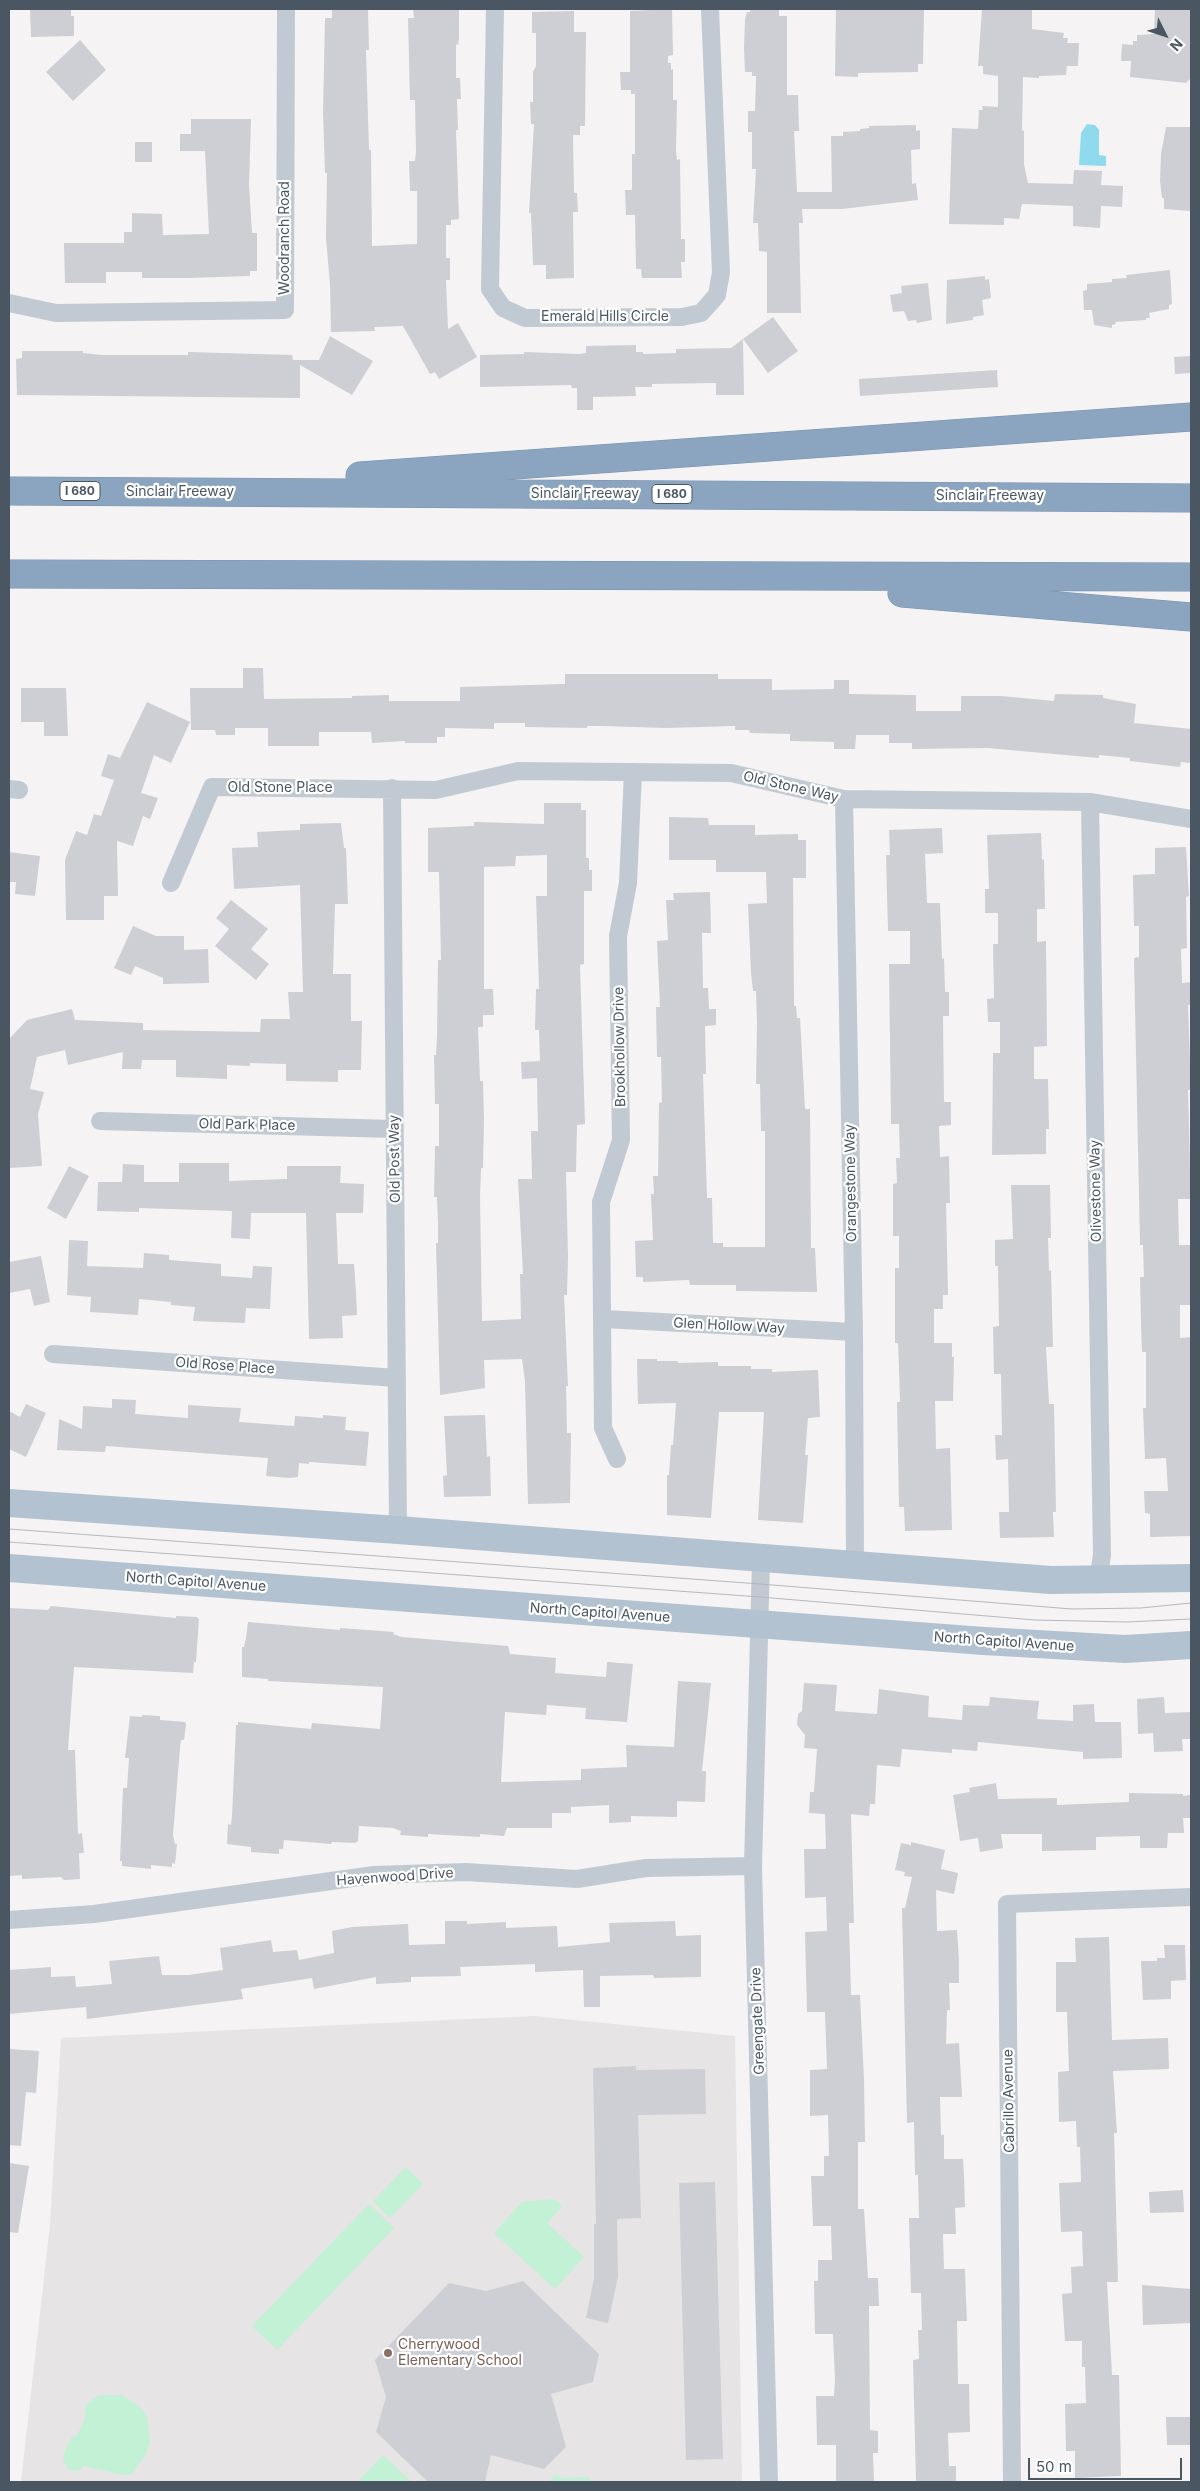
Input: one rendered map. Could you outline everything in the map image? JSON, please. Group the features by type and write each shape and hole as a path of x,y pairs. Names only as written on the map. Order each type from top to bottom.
{"highway":[{"path":"152,491 1191,417"},
{"path":"947,434 1191,428"},
{"name":"Sinclair Freeway","path":"9,491 1191,498"},
{"path":"9,574 676,577 1191,576"},
{"path":"676,577 1191,617"}],"main road":[{"path":"9,1504 398,1530 761,1560 1050,1580 1191,1578"},
{"name":"North Capitol Avenue","path":"9,1568 759,1626 1125,1649 1191,1645"}],"street":[{"name":"Woodranch Road","path":"9,303 56,313 285,310 286,9"},
{"name":"Emerald Hills Circle","path":"495,9 490,289 503,308 525,318 535,318 682,317 701,313 717,295 721,272 710,9"},
{"name":"Old Stone Way","path":"392,788 436,790 518,771 731,773 844,799 1090,802 1191,819"},
{"name":"Brookhollow Drive","path":"617,1459 603,1428 604,1319 601,1202 621,1140 618,936 628,883 633,772"},
{"name":"Old Stone Place","path":"171,883 212,787 392,788"},
{"name":"Old Post Way","path":"392,788 398,1530"},
{"name":"Orangestone Way","path":"844,799 854,1332 855,1566"},
{"name":"Olivestone Way","path":"1090,802 1102,1555 1098,1580"},
{"name":"Old Park Place","path":"100,1121 394,1129"},
{"name":"Glen Hollow Way","path":"604,1319 854,1332"},
{"name":"Old Rose Place","path":"53,1354 397,1378"},
{"name":"Greengate Drive","path":"761,1560 753,1866 769,2482"},
{"name":"Havenwood Drive","path":"9,1920 94,1914 374,1875 466,1872 577,1878 646,1868 753,1866"},
{"name":"Cabrillo Avenue","path":"1012,2482 1007,1904 1191,1897"}],"shaded area":[{"name":"Cherrywood Elementary School","path":"533,2016 735,2036 742,2482 21,2482 50,2224 61,2038"}],"green space":[{"path":"406,2167 423,2184 390,2218 373,2201"},
{"path":"554,2199 562,2206 547,2223 584,2257 555,2289 494,2233 522,2202"},
{"path":"369,2204 394,2228 277,2350 252,2326"},
{"path":"100,2395 122,2395 139,2406 147,2416 150,2442 146,2454 132,2474 124,2475 83,2466 79,2471 69,2470 63,2460 65,2450 72,2437 77,2435 84,2421 86,2404"},
{"path":"383,2455 412,2482 357,2482"},
{"path":"556,2474 561,2478 588,2477 594,2482 548,2482"}],"water":[{"path":"1087,124 1095,125 1099,130 1099,155 1106,156 1106,166 1079,165 1081,133"}],"building":[{"path":"30,9 71,9 71,16 74,16 74,36 31,37"},
{"path":"368,9 369,50 366,50 369,150 371,150 372,246 417,244 417,191 410,191 409,161 415,161 416,152 415,100 410,100 408,18 414,18 413,9 459,9 456,78 460,78 461,99 457,99 458,130 456,130 459,219 451,220 451,225 446,225 446,258 450,258 450,280 446,280 448,329 458,323 477,357 439,379 435,372 430,374 403,326 374,327 375,331 331,332 326,238 327,173 325,173 323,112 325,18 332,18 332,10"},
{"path":"672,9 673,55 668,56 668,63 671,63 671,70 673,69 673,100 677,100 676,151 677,160 680,159 681,239 685,239 685,262 681,262 682,278 642,278 641,269 636,269 635,215 626,215 625,190 632,190 632,154 635,154 635,94 631,94 631,90 621,90 620,72 630,72 630,11"},
{"path":"750,9 779,9 779,16 787,16 787,95 798,95 799,131 794,131 797,192 832,192 831,136 843,136 843,132 860,131 860,129 869,128 869,126 916,125 916,131 920,130 920,149 911,150 912,184 916,183 918,200 842,209 802,209 803,223 799,223 801,313 767,313 767,252 759,251 758,223 753,223 756,169 752,169 752,132 748,132 748,111 755,111 756,76 752,76 752,72 745,72 744,49 745,19"},
{"path":"836,9 924,9 923,64 918,64 918,72 858,73 858,77 835,76"},
{"path":"982,9 1032,9 1032,29 1064,33 1063,38 1068,38 1067,43 1079,43 1078,66 1067,66 1066,75 1039,76 1039,78 1023,77 1022,130 1024,131 1024,165 1028,183 1073,184 1074,170 1102,171 1101,185 1123,186 1122,207 1101,206 1100,228 1073,226 1073,206 1022,204 1019,219 1004,218 1004,225 949,224 952,128 978,129 979,110 983,110 982,106 998,107 998,76 983,74 983,66 978,66"},
{"path":"1155,9 1191,9 1191,78 1186,83 1130,77 1131,61 1121,61 1122,44 1133,45 1133,41 1137,41 1137,35 1154,34"},
{"path":"574,11 574,32 586,32 585,126 580,126 580,135 573,135 574,193 577,193 578,212 573,212 574,278 546,279 546,265 533,265 531,213 529,213 534,124 531,124 530,102 533,102 533,72 536,66 536,33 532,33 532,12"},
{"path":"80,40 106,70 73,101 46,72"},
{"path":"191,119 251,119 249,185 252,233 257,233 257,271 250,271 250,276 189,278 142,278 142,272 106,272 106,283 65,283 64,243 124,243 124,232 132,232 132,213 162,214 163,235 209,234 205,151 180,151 180,134 191,134"},
{"path":"1166,127 1191,127 1191,211 1164,209 1164,198 1162,198 1160,181 1161,154"},
{"path":"135,142 152,142 152,162 135,162"},
{"path":"1170,270 1172,304 1169,305 1169,309 1149,313 1150,318 1146,318 1146,320 1115,322 1116,324 1112,325 1112,328 1094,325 1092,310 1084,310 1083,291 1087,290 1087,284 1112,282 1112,279 1127,278 1126,275"},
{"path":"985,276 985,280 989,279 991,298 982,300 984,315 973,317 973,320 946,324 947,280"},
{"path":"928,283 932,320 917,323 916,320 908,321 904,311 893,312 890,295 902,293 901,286"},
{"path":"773,317 798,351 768,373 743,339"},
{"path":"330,336 373,361 352,395 300,365 300,398 17,395 16,359 22,358 22,351 83,351 83,353 102,355 188,355 188,352 292,355 293,360 319,360"},
{"path":"743,339 744,395 716,395 716,383 652,384 652,387 635,387 636,396 593,397 593,410 577,410 577,388 572,388 571,385 480,387 480,355 524,354 524,352 580,354 586,353 586,346 636,345 636,352 643,352 643,354 676,353 676,349 731,348"},
{"path":"1191,356 1191,373 1175,374 1174,357"},
{"path":"997,370 998,387 860,396 859,379"},
{"path":"243,668 263,668 264,699 352,698 352,696 389,695 389,701 460,701 460,687 565,684 565,674 718,674 718,679 772,679 772,690 834,689 834,680 849,680 849,694 916,695 916,711 961,711 961,696 1001,696 1054,701 1055,694 1103,695 1103,698 1136,704 1134,723 1191,729 1191,763 1181,762 1180,767 1130,761 1130,758 1099,755 1099,758 987,748 912,749 912,743 889,743 889,735 856,735 855,749 834,749 834,742 790,741 790,734 750,733 749,730 735,730 735,726 666,728 587,726 587,728 525,727 525,723 494,723 494,729 445,728 445,737 437,737 437,743 405,743 405,741 372,743 371,732 319,732 319,746 268,746 268,728 235,728 235,735 216,735 215,730 191,730 190,688 243,688"},
{"path":"21,688 66,688 68,736 44,736 44,722 21,722"},
{"path":"147,702 190,722 171,763 154,755 141,793 158,798 150,819 143,816 133,846 117,841 118,896 104,896 104,920 66,920 65,860 76,831 87,835 94,814 101,816 114,780 101,776 108,754 120,758"},
{"path":"544,803 581,803 581,810 586,810 586,858 589,858 589,870 592,870 592,891 584,891 584,964 580,965 585,1124 577,1125 576,1172 566,1172 568,1257 567,1295 564,1295 568,1386 566,1386 567,1433 571,1433 570,1503 528,1504 525,1381 522,1359 484,1360 485,1388 440,1395 436,1243 438,1243 438,1224 437,1197 434,1197 435,1146 439,1146 439,1104 435,1104 434,1055 436,1055 437,1035 438,960 441,960 439,872 428,872 428,828 474,826 474,822 544,824","holes":["547,855 547,896 536,896 539,989 536,989 535,1030 539,1030 540,1061 521,1062 522,1079 537,1078 538,1131 531,1131 532,1179 518,1179 523,1274 520,1274 521,1319 482,1321 480,1197 484,1120 483,1081 480,1081 478,1027 483,1027 483,1015 494,1015 493,989 484,989 484,867 515,866 516,856"]},
{"path":"669,817 708,818 709,825 755,825 755,835 798,834 798,840 806,840 806,878 793,878 794,1006 796,1006 797,1018 800,1018 805,1109 810,1109 811,1248 815,1248 817,1292 736,1291 736,1285 690,1285 689,1280 643,1282 643,1277 636,1277 635,1241 653,1240 651,1194 654,1194 653,1176 658,1176 659,1103 662,1102 661,1057 657,1057 656,1007 660,1007 657,941 668,940 666,900 674,900 673,893 710,892 711,933 702,933 703,988 708,988 709,1009 716,1009 716,1025 705,1026 706,1074 703,1074 707,1198 712,1198 713,1243 723,1243 723,1247 765,1247 765,1131 761,1131 760,1084 756,1084 756,991 753,991 751,973 748,904 767,903 766,872 716,872 716,860 669,860"},
{"path":"341,823 344,848 346,848 348,904 335,904 333,974 351,974 351,1021 362,1021 361,1070 338,1070 338,1082 286,1081 286,1064 250,1063 250,1066 227,1065 227,1079 176,1077 176,1060 142,1060 141,1069 122,1069 123,1052 68,1065 65,1050 37,1057 30,1089 44,1092 38,1114 42,1166 9,1168 9,1039 27,1020 72,1009 75,1020 143,1023 143,1030 260,1032 261,1019 290,1019 288,992 303,992 300,885 234,889 232,848 258,847 257,832 300,830 300,824"},
{"path":"942,828 943,853 925,854 927,903 940,903 945,992 949,992 949,1016 943,1016 944,1102 951,1102 951,1125 939,1126 940,1157 949,1156 950,1203 946,1203 948,1295 943,1295 943,1309 934,1309 934,1343 952,1343 952,1357 954,1357 953,1401 935,1401 936,1449 950,1448 952,1530 905,1531 904,1507 899,1507 897,1402 900,1402 898,1343 895,1343 895,1268 899,1268 899,1236 893,1236 893,1184 897,1183 896,1158 900,1158 899,1124 891,1124 889,964 910,964 910,931 888,931 886,855 890,855 889,830"},
{"path":"1041,833 1042,860 1044,859 1045,909 1037,909 1037,942 1046,941 1047,1046 1034,1047 1034,1079 1048,1079 1049,1129 1046,1129 1046,1154 992,1155 993,1053 1000,1053 1000,1022 988,1022 987,999 994,998 993,944 998,944 998,913 985,913 985,889 989,889 987,835"},
{"path":"1186,847 1189,896 1186,897 1187,948 1181,949 1182,983 1191,982 1191,1005 1188,1005 1191,1090 1188,1090 1191,1199 1178,1199 1179,1245 1191,1245 1191,1305 1180,1305 1180,1338 1191,1337 1191,1536 1150,1537 1150,1514 1145,1513 1144,1491 1168,1491 1166,1458 1145,1459 1143,1408 1146,1408 1146,1352 1142,1352 1141,1324 1140,1277 1144,1277 1143,1245 1140,1245 1134,958 1139,957 1139,926 1134,926 1133,875 1155,874 1155,848"},
{"path":"9,852 40,856 35,896 15,894 16,882 9,882"},
{"path":"231,900 268,929 251,949 269,964 256,980 215,946 229,929 216,918"},
{"path":"133,926 156,936 184,936 184,950 208,949 209,983 163,984 163,978 135,966 131,975 114,968"},
{"path":"179,1163 229,1163 229,1181 287,1179 287,1166 341,1166 340,1183 364,1184 363,1213 336,1213 338,1264 354,1264 356,1292 357,1315 342,1316 343,1338 309,1339 306,1213 251,1213 250,1239 231,1238 232,1211 139,1208 139,1212 97,1211 98,1182 122,1182 123,1164 144,1165 144,1182 179,1182"},
{"path":"69,1166 89,1176 66,1219 47,1208"},
{"path":"1011,1185 1050,1185 1051,1238 1048,1238 1049,1271 1051,1270 1053,1347 1046,1347 1049,1404 1054,1404 1056,1512 1053,1512 1054,1537 1000,1538 999,1512 1009,1512 1008,1459 996,1460 995,1435 1002,1435 1001,1374 994,1374 993,1327 999,1326 998,1266 995,1266 995,1240 1013,1239"},
{"path":"69,1240 88,1241 87,1266 143,1268 144,1253 169,1255 169,1260 221,1264 221,1276 252,1278 253,1266 272,1267 270,1309 246,1308 245,1323 193,1321 195,1307 171,1305 171,1302 139,1299 138,1315 90,1312 91,1297 67,1295"},
{"path":"41,1256 50,1302 34,1306 30,1289 9,1293 9,1262"},
{"path":"637,1359 678,1361 678,1363 718,1362 718,1366 751,1366 751,1369 772,1369 772,1372 818,1370 820,1417 808,1418 805,1455 808,1455 803,1523 758,1520 764,1412 719,1412 711,1518 667,1515 667,1475 669,1475 671,1445 673,1445 676,1403 638,1404"},
{"path":"112,1399 136,1400 135,1414 188,1418 188,1405 241,1408 239,1422 294,1426 295,1416 323,1418 323,1415 346,1417 345,1430 369,1432 366,1466 299,1463 298,1477 289,1478 266,1476 268,1458 106,1446 105,1452 57,1450 59,1419 82,1429 83,1406 112,1408"},
{"path":"26,1404 46,1413 26,1457 9,1449 9,1411 20,1417"},
{"path":"485,1415 487,1457 490,1456 491,1496 444,1497 443,1476 447,1475 444,1416"},
{"path":"51,1606 176,1618 176,1616 197,1617 199,1619 196,1662 194,1662 193,1673 74,1667 68,1750 75,1750 78,1834 82,1833 84,1853 79,1853 80,1879 64,1880 61,1877 22,1879 22,1875 9,1876 9,1608 48,1610"},
{"path":"248,1622 340,1630 340,1628 394,1632 393,1634 402,1637 508,1646 510,1654 556,1658 555,1673 606,1677 607,1662 633,1664 627,1722 585,1719 586,1708 547,1705 546,1715 505,1712 501,1782 581,1780 581,1769 627,1767 626,1745 674,1747 678,1681 711,1683 702,1771 706,1771 705,1802 677,1801 677,1817 631,1816 631,1822 609,1823 609,1805 571,1807 571,1813 552,1813 552,1828 507,1828 504,1836 480,1834 480,1837 428,1834 428,1837 400,1835 401,1831 393,1828 359,1826 358,1841 355,1843 332,1842 331,1844 284,1840 283,1849 279,1849 279,1854 251,1852 251,1847 227,1844 228,1824 231,1825 232,1816 236,1725 238,1725 238,1722 311,1729 312,1723 380,1729 383,1687 268,1681 268,1679 242,1677 242,1647 244,1647"},
{"path":"804,1683 837,1685 835,1711 877,1714 879,1689 929,1696 928,1717 962,1720 963,1705 989,1706 990,1697 1039,1701 1037,1719 1073,1721 1073,1705 1094,1704 1095,1722 1121,1722 1122,1758 1083,1759 1083,1752 978,1742 977,1751 952,1749 952,1753 902,1749 900,1767 877,1765 875,1804 870,1804 869,1816 851,1814 854,1923 849,1923 851,1995 860,1995 864,2079 865,2142 858,2142 858,2209 864,2209 868,2278 878,2278 879,2306 869,2306 870,2430 878,2431 878,2453 873,2453 874,2482 836,2482 836,2445 817,2445 816,2396 834,2396 835,2379 833,2334 815,2334 814,2281 818,2281 818,2260 832,2260 831,2226 813,2226 811,2176 824,2176 824,2156 829,2156 828,2115 810,2116 810,2070 827,2069 825,2012 807,2012 805,1932 827,1931 826,1897 805,1898 804,1849 826,1849 825,1814 809,1813 810,1792 814,1792 817,1749 804,1748 805,1735 797,1725 798,1714 802,1711"},
{"path":"1164,1697 1165,1713 1191,1712 1191,1739 1182,1739 1183,1751 1154,1752 1153,1733 1138,1734 1137,1699"},
{"path":"142,1715 160,1716 160,1720 185,1722 186,1724 184,1740 181,1740 180,1748 173,1835 175,1844 177,1844 175,1864 172,1863 172,1867 151,1865 151,1869 122,1866 122,1861 120,1861 123,1788 127,1788 129,1758 125,1758 130,1716 142,1717"},
{"path":"996,1783 998,1799 1057,1798 1057,1805 1129,1802 1129,1793 1191,1795 1191,1818 1183,1818 1184,1833 1168,1833 1167,1848 1140,1848 1140,1836 1096,1837 1096,1850 1042,1851 1042,1834 1001,1834 1003,1848 980,1852 978,1838 960,1841 953,1795 970,1792 969,1788"},
{"path":"911,1842 945,1850 941,1869 958,1873 954,1894 936,1890 937,1931 957,1930 959,1960 959,1983 949,1983 950,2010 947,2010 946,2044 959,2043 962,2097 940,2097 941,2135 944,2135 944,2159 963,2159 964,2176 965,2207 955,2208 956,2234 943,2234 944,2269 965,2269 967,2321 957,2321 958,2384 969,2384 970,2432 948,2433 949,2466 956,2466 956,2482 916,2482 913,2360 919,2359 918,2330 922,2330 921,2293 911,2293 909,2218 919,2218 918,2175 915,2175 914,2122 907,2123 902,1908 905,1908 912,1877 904,1876 905,1872 895,1870 901,1843 911,1845"},
{"path":"445,1921 467,1921 467,1924 506,1922 506,1928 557,1926 558,1947 610,1942 609,1923 675,1921 676,1936 701,1935 701,1977 654,1978 653,1975 600,1976 600,2007 584,2007 583,1970 535,1972 535,1964 460,1967 461,1976 411,1977 411,1982 376,1984 376,1977 314,1989 312,1978 241,1989 243,1999 87,2019 86,2007 9,2014 9,1970 51,1967 51,1977 75,1976 76,1987 112,1984 109,1961 159,1956 162,1975 189,1975 223,1970 220,1948 271,1940 273,1952 297,1950 299,1960 334,1953 332,1931 352,1927 408,1924 409,1945 445,1944"},
{"path":"1109,1937 1112,2040 1168,2038 1169,2069 1113,2071 1117,2133 1114,2133 1118,2282 1107,2282 1112,2375 1119,2375 1121,2476 1075,2478 1075,2451 1066,2451 1065,2404 1086,2403 1085,2367 1082,2367 1082,2341 1065,2341 1062,2294 1072,2293 1071,2267 1083,2266 1082,2231 1061,2232 1059,2183 1081,2182 1080,2147 1077,2147 1076,2121 1059,2122 1058,2072 1069,2071 1067,2012 1056,2012 1056,1962 1076,1962 1075,1938"},
{"path":"1164,1945 1185,1945 1186,1980 1171,1981 1171,1999 1143,2000 1141,1961 1157,1961 1157,1958 1165,1958"},
{"path":"9,2049 39,2051 36,2093 26,2092 21,2146 9,2145"},
{"path":"636,2066 636,2070 705,2069 706,2114 638,2115 641,2218 617,2219 618,2277 608,2323 586,2318 594,2278 594,2224 596,2224 593,2068"},
{"path":"9,2163 29,2166 18,2233 9,2232"},
{"path":"715,2182 723,2459 686,2460 679,2183"},
{"path":"1183,2190 1184,2212 1150,2213 1149,2192"},
{"path":"523,2281 599,2354 593,2382 551,2394 566,2447 544,2469 491,2455 485,2482 428,2482 376,2432 386,2397 375,2360 449,2283 486,2291"},
{"path":"1142,2285 1191,2289 1191,2323 1143,2325"},
{"path":"1166,2417 1191,2417 1191,2445 1167,2445"}],"tram line":[{"path":"9,1529 760,1584 1072,1609 1141,1608 1191,1603"},
{"path":"9,1542 760,1597 1035,1620 1127,1622 1191,1619"}],"place":[{"name":"Cherrywood Elementary School","path":"388,2353"}]}
